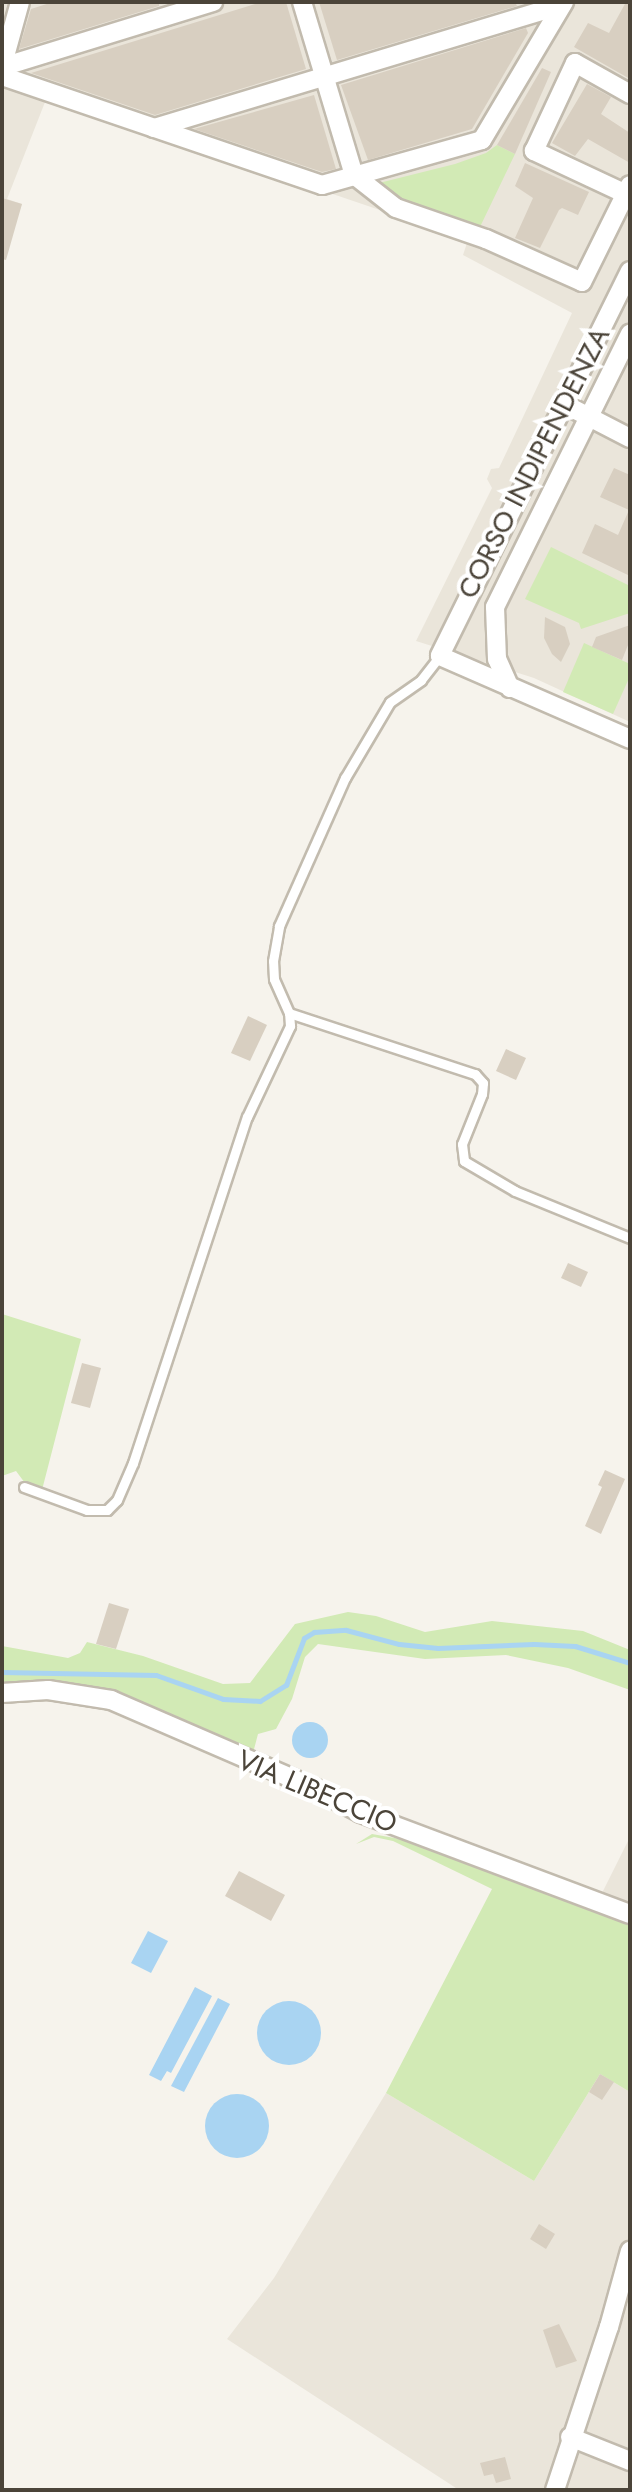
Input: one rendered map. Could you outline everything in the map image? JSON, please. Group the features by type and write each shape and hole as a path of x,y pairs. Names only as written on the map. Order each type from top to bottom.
{"street":[{"path":"2,67 20,2"},
{"path":"2,67 213,2"},
{"path":"302,2 354,175 396,208 486,239 582,282 628,190 534,151 575,63 630,94"},
{"path":"154,128 325,79 563,4"},
{"path":"2,76 322,185 482,140 563,4"},
{"name":"CORSO INDIPENDENZA","path":"440,656 630,271"},
{"name":"CORSO INDIPENDENZA","path":"510,688 497,659 493,632 495,607 630,334"},
{"path":"564,404 630,438"},
{"path":"491,548 517,562"},
{"path":"440,656 630,739"},
{"name":"VIA LIBECCIO","path":"2,1693 48,1690 111,1700 314,1788 361,1813 630,1914"},
{"path":"555,2490 570,2437 609,2327 630,2251"},
{"path":"570,2437 630,2461"}],"lane":[{"path":"24,1487 87,1510 107,1510 117,1500 133,1463 247,1117 290,1026 289,1013 274,979 273,961 279,926 345,778 390,702 421,680 440,656"},
{"path":"289,1013 475,1074 483,1083 482,1094 462,1144 464,1161 515,1191 630,1238"}],"shaded area":[{"path":"2,2 630,2 630,722 534,678 416,641 492,488 487,479 491,469 499,468 572,313 463,255 468,240 47,97 7,199 22,204 2,261"},
{"path":"630,1837 630,1906 602,1893"},
{"path":"600,2074 630,2092 630,2490 459,2490 227,2339 274,2278 386,2093 534,2181"}],"green space":[{"path":"497,145 515,154 479,229 415,209 375,184 455,164 486,153"},
{"path":"551,547 630,586 630,613 581,629 579,623 525,599"},
{"path":"584,643 630,664 630,676 613,714 563,692"},
{"path":"2,1314 81,1339 42,1490 25,1483 16,1471 2,1476"},
{"path":"348,1612 376,1616 425,1632 492,1621 583,1631 630,1650 630,1690 568,1668 506,1655 425,1659 318,1644 305,1657 292,1699 276,1729 258,1734 253,1753 140,1703 2,1687 2,1646 68,1658 80,1653 87,1642 143,1656 223,1684 250,1683 295,1624"},
{"path":"372,1834 406,1840 630,1920 630,2092 600,2074 534,2181 386,2093 492,1889 393,1841 374,1837 356,1844"}],"water":[{"path":"310,1722 323,1727 328,1740 323,1753 310,1758 297,1753 292,1740 297,1727"},
{"path":"148,1931 168,1941 151,1973 131,1963"},
{"path":"195,1987 212,1996 171,2073 167,2071 161,2081 149,2075"},
{"path":"218,1998 230,2004 184,2092 171,2086"},
{"path":"289,2001 301,2003 312,2010 319,2021 319,2045 312,2056 301,2063 289,2065 277,2063 266,2056 259,2045 257,2033 259,2021 266,2010 277,2003"},
{"path":"237,2094 249,2096 260,2103 267,2114 267,2138 260,2149 249,2156 237,2158 225,2156 214,2149 207,2138 205,2126 207,2114 214,2103 225,2096"}],"building":[{"path":"53,2 159,2 159,6 19,49 31,9"},
{"path":"262,2 286,2 306,69 155,115 31,73"},
{"path":"319,2 515,2 517,6 337,60"},
{"path":"626,2 630,2 630,79 574,47 588,23 609,33"},
{"path":"526,28 528,33 472,129 368,160 341,85"},
{"path":"542,68 551,72 515,154 497,145"},
{"path":"587,84 611,97 601,114 630,133 630,163 588,139 575,156 552,143"},
{"path":"314,95 336,169 322,172 194,129"},
{"path":"525,163 589,192 578,215 562,208 559,210 540,248 515,238 533,198 515,186"},
{"path":"2,198 22,204 6,260 2,259"},
{"path":"614,468 630,475 630,576 582,553 595,524 618,535 629,510 600,497"},
{"path":"545,617 565,627 570,644 561,662 552,654 544,638"},
{"path":"630,625 630,640 622,660 592,647 596,637"},
{"path":"248,1016 267,1025 250,1061 231,1053"},
{"path":"506,1049 526,1058 516,1080 496,1071"},
{"path":"568,1263 588,1272 581,1287 561,1278"},
{"path":"82,1363 101,1368 90,1408 71,1403"},
{"path":"605,1470 625,1479 601,1534 585,1526 602,1487 598,1485"},
{"path":"109,1603 129,1609 116,1649 96,1644"},
{"path":"239,1871 285,1895 271,1921 225,1896"},
{"path":"600,2074 614,2082 602,2100 589,2092"},
{"path":"539,2224 555,2234 546,2249 530,2239"},
{"path":"559,2324 577,2361 556,2368 543,2330"},
{"path":"505,2457 511,2479 496,2483 493,2474 484,2476 480,2463"}],"waterway":[{"path":"2,1672 156,1675 223,1699 260,1701 286,1685 304,1638 314,1632 346,1630 399,1644 438,1648 534,1644 575,1646 630,1663"}]}
